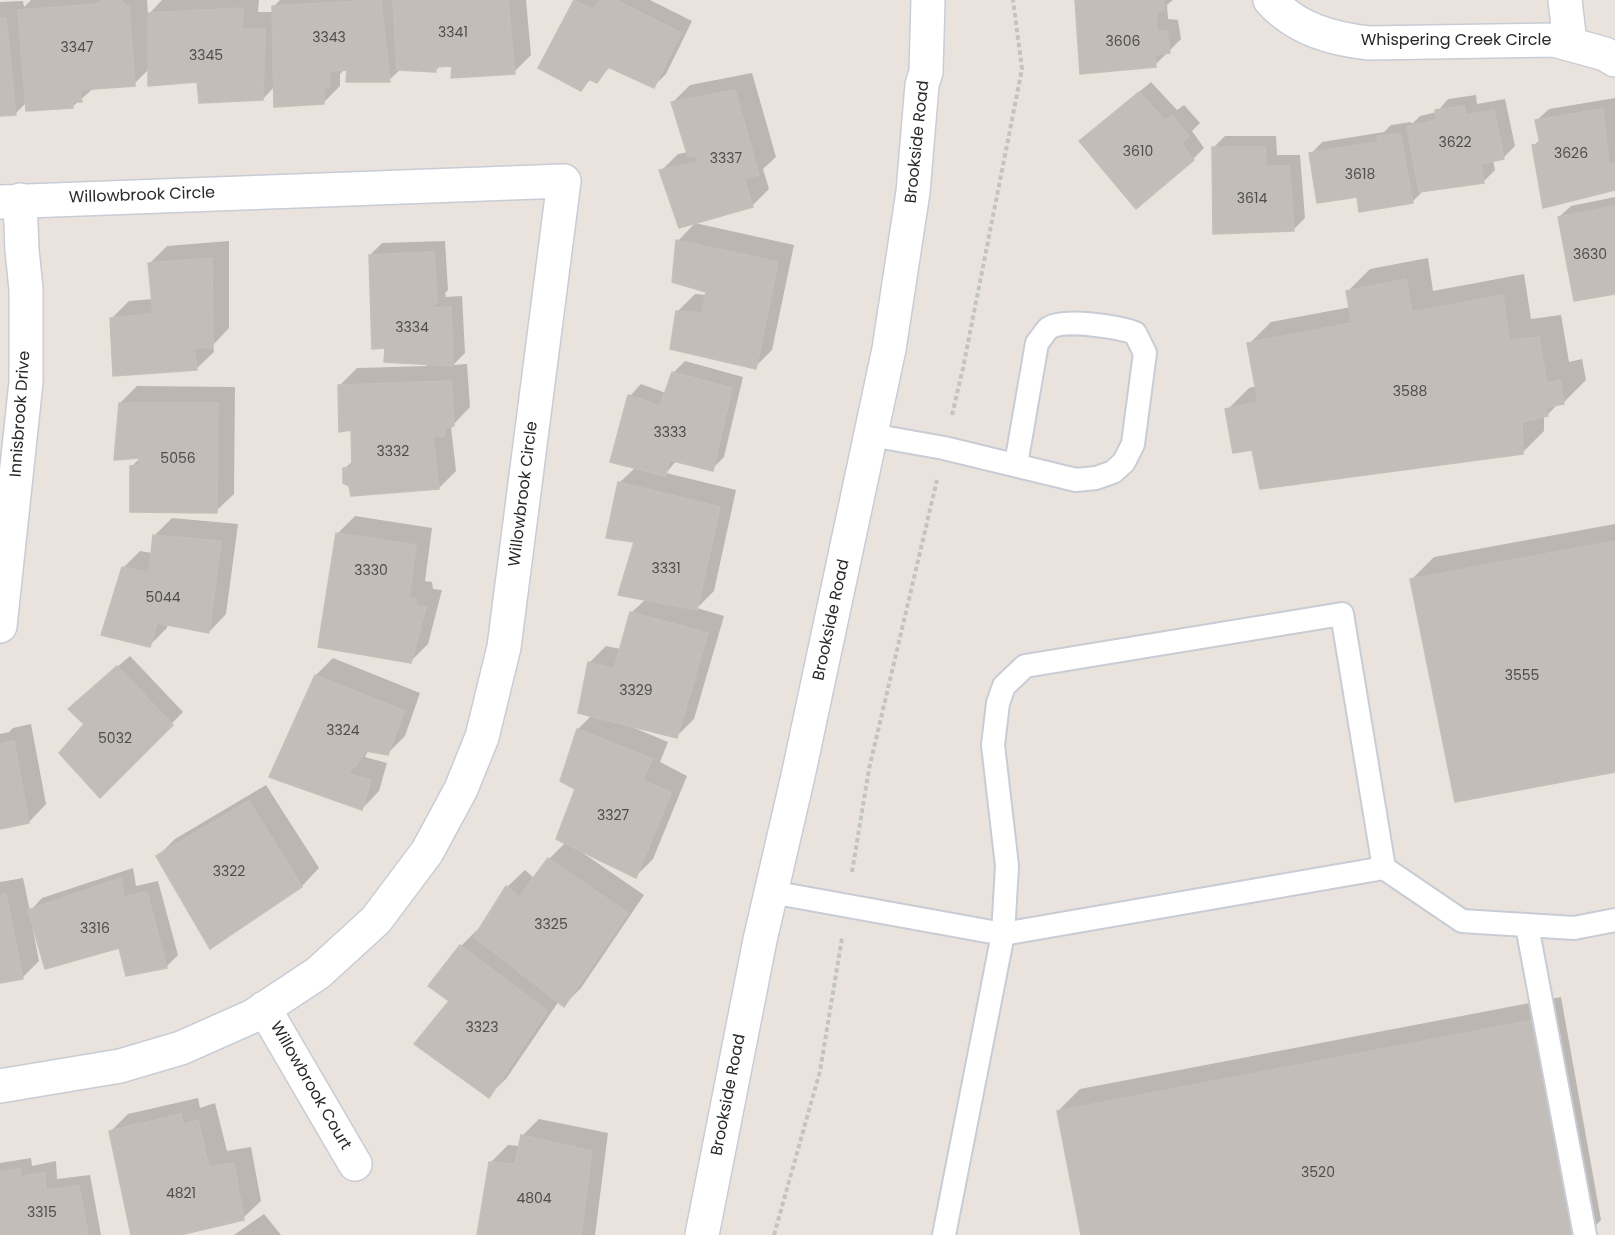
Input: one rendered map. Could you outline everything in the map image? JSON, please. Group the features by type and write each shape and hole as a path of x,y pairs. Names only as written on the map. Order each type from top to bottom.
{"street":[{"name":"Brookside Road","path":"702,1235 760,940 798,776 889,349 913,192 922,85 926,72 928,0"},
{"name":"Whispering Creek Circle","path":"1270,0 1281,12 1311,31 1345,41 1369,43 1554,40 1605,54 1615,60"},
{"path":"1565,0 1570,43"},
{"name":"Willowbrook Circle","path":"0,1086 120,1066 181,1048 254,1016 318,973 376,920 427,852 461,789 482,737 504,647 564,181 10,201"},
{"name":"Innisbrook Drive","path":"0,626 26,382 26,290 22,250 10,201"},
{"name":"Willowbrook Court","path":"264,1008 355,1164"}],"lane":[{"path":"871,435 944,448 1076,480 1096,478 1113,472 1124,462 1132,444 1145,353 1135,333 1118,327 1075,324 1050,328 1037,343 1016,464"},
{"path":"944,1235 1004,934 1007,866 993,745 998,703 1004,686 1024,666 1342,614 1384,868"},
{"path":"771,892 1004,934 1384,868 1462,921 1574,928 1615,920"},
{"path":"1527,926 1585,1235"}],"path":[{"path":"774,1235 820,1071 868,770 963,368 1022,69 1013,0"}],"building":[{"path":"102,0 120,0 129,7 135,86 80,90 82,102 72,102 73,108 26,111 18,10 99,4"},
{"path":"381,0 390,82 346,82 347,70 329,71 330,87 324,87 324,104 274,107 272,6"},
{"path":"393,0 508,0 515,74 451,78 452,66 435,67 436,72 397,70"},
{"path":"574,0 593,10 601,0 616,0 681,33 654,88 608,67 597,83 589,79 581,91 538,68"},
{"path":"1075,0 1164,0 1164,10 1156,12 1157,31 1167,31 1170,53 1155,55 1156,67 1080,74"},
{"path":"243,8 242,29 265,29 263,100 199,103 197,82 148,86 148,13"},
{"path":"0,18 6,18 16,115 0,116"},
{"path":"735,90 759,175 744,178 753,207 679,228 659,170 698,162 697,155 688,157 671,102"},
{"path":"1139,92 1165,121 1172,115 1189,136 1181,143 1194,160 1136,209 1079,141"},
{"path":"1464,106 1466,115 1494,110 1504,159 1481,164 1484,183 1419,192 1407,127 1436,120 1435,110"},
{"path":"1603,109 1609,164 1615,163 1615,190 1543,208 1532,145 1540,144 1535,120"},
{"path":"1400,134 1413,203 1359,212 1357,197 1317,203 1309,153 1377,142 1378,136"},
{"path":"1212,147 1265,147 1266,166 1289,166 1294,231 1213,234"},
{"path":"1615,206 1615,294 1574,301 1558,217"},
{"path":"676,240 778,262 756,369 670,349 676,311 702,313 706,292 672,282"},
{"path":"434,252 437,303 434,304 434,308 451,307 453,366 384,362 385,348 372,349 369,255"},
{"path":"212,258 213,347 194,348 197,370 113,376 110,318 153,314 148,263"},
{"path":"1406,279 1412,312 1503,295 1509,340 1539,337 1547,383 1560,380 1564,404 1546,407 1548,416 1522,422 1523,454 1260,489 1252,450 1233,453 1225,409 1258,402 1247,343 1352,323 1346,291"},
{"path":"672,372 732,388 713,471 669,460 666,476 610,462 628,395 660,406"},
{"path":"451,381 454,426 446,428 444,436 433,437 439,489 351,496 349,486 343,483 343,468 352,467 351,430 339,432 338,385"},
{"path":"119,403 218,403 217,513 130,512 130,466 140,465 139,458 114,460"},
{"path":"618,482 720,507 697,610 618,595 634,542 606,538"},
{"path":"336,533 416,545 409,598 416,598 416,606 426,607 411,663 318,647"},
{"path":"153,535 221,541 209,633 157,623 150,647 101,635 122,567 149,573"},
{"path":"1615,541 1615,772 1455,802 1410,579"},
{"path":"630,612 708,633 677,738 578,713 588,662 614,669"},
{"path":"117,666 173,725 100,798 59,753 84,724 68,709"},
{"path":"315,675 404,711 388,755 366,751 349,774 371,780 362,810 269,777"},
{"path":"577,729 652,759 643,780 671,793 636,878 556,839 575,789 560,781"},
{"path":"14,741 29,823 0,829 0,744"},
{"path":"249,801 302,887 210,949 156,856"},
{"path":"548,858 628,913 564,1007 474,937 506,886 519,897"},
{"path":"121,878 124,897 147,892 167,968 126,976 119,948 45,969 28,910"},
{"path":"6,894 23,979 0,983 0,896"},
{"path":"460,945 547,1011 489,1098 414,1044 449,1001 428,986"},
{"path":"1539,1019 1578,1235 1081,1235 1057,1111"},
{"path":"181,1114 183,1124 198,1120 209,1167 234,1163 244,1220 180,1235 131,1235 109,1131"},
{"path":"521,1135 592,1151 581,1235 477,1235 489,1162 515,1164"},
{"path":"20,1169 21,1177 45,1172 46,1190 79,1186 88,1235 0,1235 0,1172"}]}
